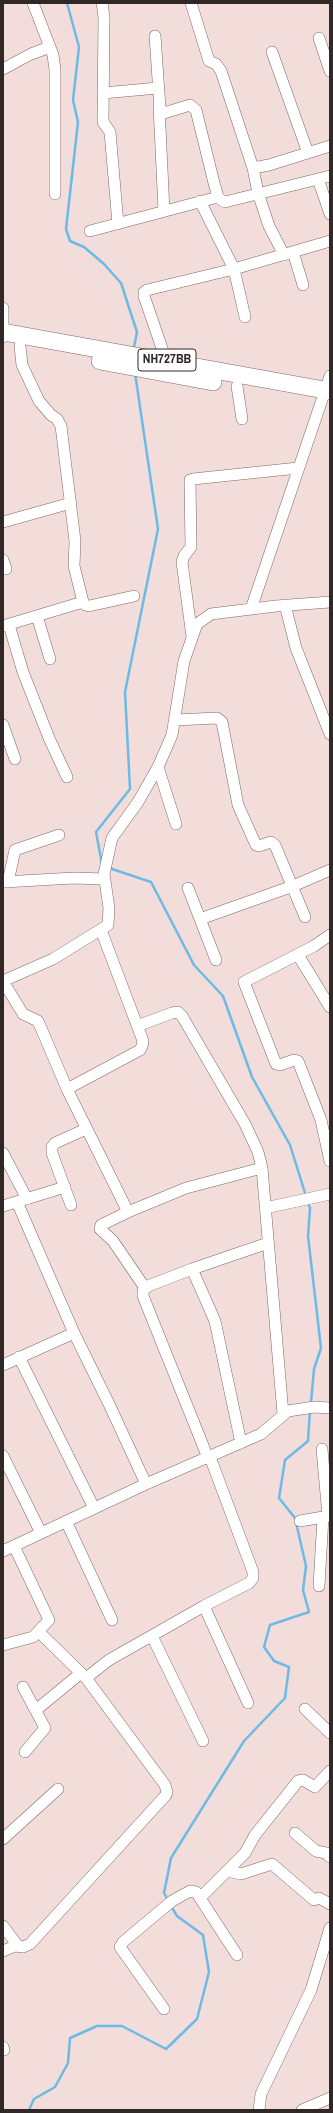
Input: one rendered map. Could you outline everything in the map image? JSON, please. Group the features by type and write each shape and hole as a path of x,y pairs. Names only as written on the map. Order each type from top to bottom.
{"highway":[{"name":"NH727BB","path":"3,336 166,360 237,386 327,392"},
{"name":"NH727BB","path":"3,336 20,346 327,392"}],"street":[{"path":"33,3 50,47 55,70 55,194"},
{"path":"102,3 104,17 103,122 110,132 118,224"},
{"path":"191,3 209,61 216,64 221,71 253,168 258,193 269,226 288,253 303,285"},
{"path":"154,36 164,211"},
{"path":"319,38 330,71"},
{"path":"3,69 31,54 50,47"},
{"path":"272,52 308,153"},
{"path":"104,94 158,88"},
{"path":"159,104 164,113 190,105 198,113 218,197 225,202 330,176"},
{"path":"253,168 330,146"},
{"path":"318,179 330,214"},
{"path":"90,231 218,197"},
{"path":"200,201 234,269 245,317"},
{"path":"166,360 144,296 144,292 330,242"},
{"path":"3,308 3,336"},
{"path":"20,346 22,365 39,401 51,415 57,419 61,426 75,541 74,566 83,602 85,605 89,606 134,596"},
{"path":"237,386 242,419"},
{"path":"251,609 298,468 327,392"},
{"path":"192,639 182,562 184,556 191,547 190,480 298,468"},
{"path":"3,522 70,503"},
{"path":"67,777 48,738 6,626 83,602"},
{"path":"128,1212 67,1089 38,1021 24,1014 3,981 53,959 108,925 109,908 104,877 112,838 138,802 158,767 172,735 184,661 197,624 212,614 285,605 330,602"},
{"path":"285,605 296,648 330,734"},
{"path":"37,616 50,659"},
{"path":"175,720 217,718 222,722 238,805 256,845 259,846 271,842 275,844 305,917"},
{"path":"3,725 14,759"},
{"path":"158,767 176,824"},
{"path":"59,834 15,850 6,882 104,877"},
{"path":"200,919 293,886 330,870"},
{"path":"188,888 216,960"},
{"path":"67,1089 140,1050 143,1041 101,930"},
{"path":"330,935 298,955 246,980 244,985 276,1064 280,1065 294,1060 298,1062 326,1118 330,1161"},
{"path":"298,955 330,1007"},
{"path":"137,1026 178,1012 182,1016 252,1137 262,1168 283,1414"},
{"path":"71,1205 52,1153 52,1147 55,1143 86,1129"},
{"path":"3,1153 74,1333 146,1484"},
{"path":"36,1710 109,1660 204,1606 248,1583 254,1576 209,1457 143,1296 145,1288 112,1241 100,1227 128,1212 186,1188 262,1168"},
{"path":"3,1206 65,1187"},
{"path":"265,1208 300,1202 330,1194"},
{"path":"145,1288 192,1269 268,1243"},
{"path":"192,1269 214,1321 241,1443"},
{"path":"3,1365 74,1333"},
{"path":"19,1357 94,1508"},
{"path":"3,1551 146,1484 260,1434 283,1414 299,1408 330,1408"},
{"path":"319,1586 327,1516 322,1449"},
{"path":"3,1456 41,1533"},
{"path":"300,1521 327,1516"},
{"path":"66,1521 112,1620"},
{"path":"3,1645 30,1638 39,1632 48,1622 49,1618 14,1546"},
{"path":"204,1606 248,1703"},
{"path":"3,1951 30,1944 166,1795 165,1785 84,1676 39,1632"},
{"path":"152,1636 203,1741"},
{"path":"22,1687 45,1728 25,1752"},
{"path":"305,1709 330,1733"},
{"path":"200,1898 245,1853 255,1835 298,1781 303,1780 315,1787 330,1771"},
{"path":"4,1836 58,1789"},
{"path":"295,1832 316,1851 326,1853 330,1856"},
{"path":"227,1871 241,1874 272,1864 314,1900 319,1898 330,1904"},
{"path":"164,2010 120,1947 122,1942 172,1901 190,1891 196,1892 237,1955"},
{"path":"3,1926 18,1946"},
{"path":"259,2110 261,2094 313,1984 330,1928"},
{"path":"302,2110 330,2098"}],"waterway":[{"path":"67,3 79,47 73,100 78,122 66,229 70,241 84,247 104,264 121,283 137,332 134,347"},
{"path":"102,864 96,832 130,789 125,692 158,529 135,373"},
{"path":"109,868 151,882 194,965 223,996 252,1077 290,1145 306,1196"},
{"path":"308,1203 310,1208 308,1236 321,1348 314,1369 311,1403"},
{"path":"168,1900 164,1893 171,1858 244,1741 285,1698 289,1667 274,1661 264,1647 270,1625 309,1612 303,1590 306,1566 295,1518 279,1498 285,1460 308,1441 310,1410"},
{"path":"29,2110 34,2099 55,2087 68,2063 70,2038 97,2026 122,2026 166,2049 197,2019 209,1972 203,1935 177,1916 171,1906"}]}
